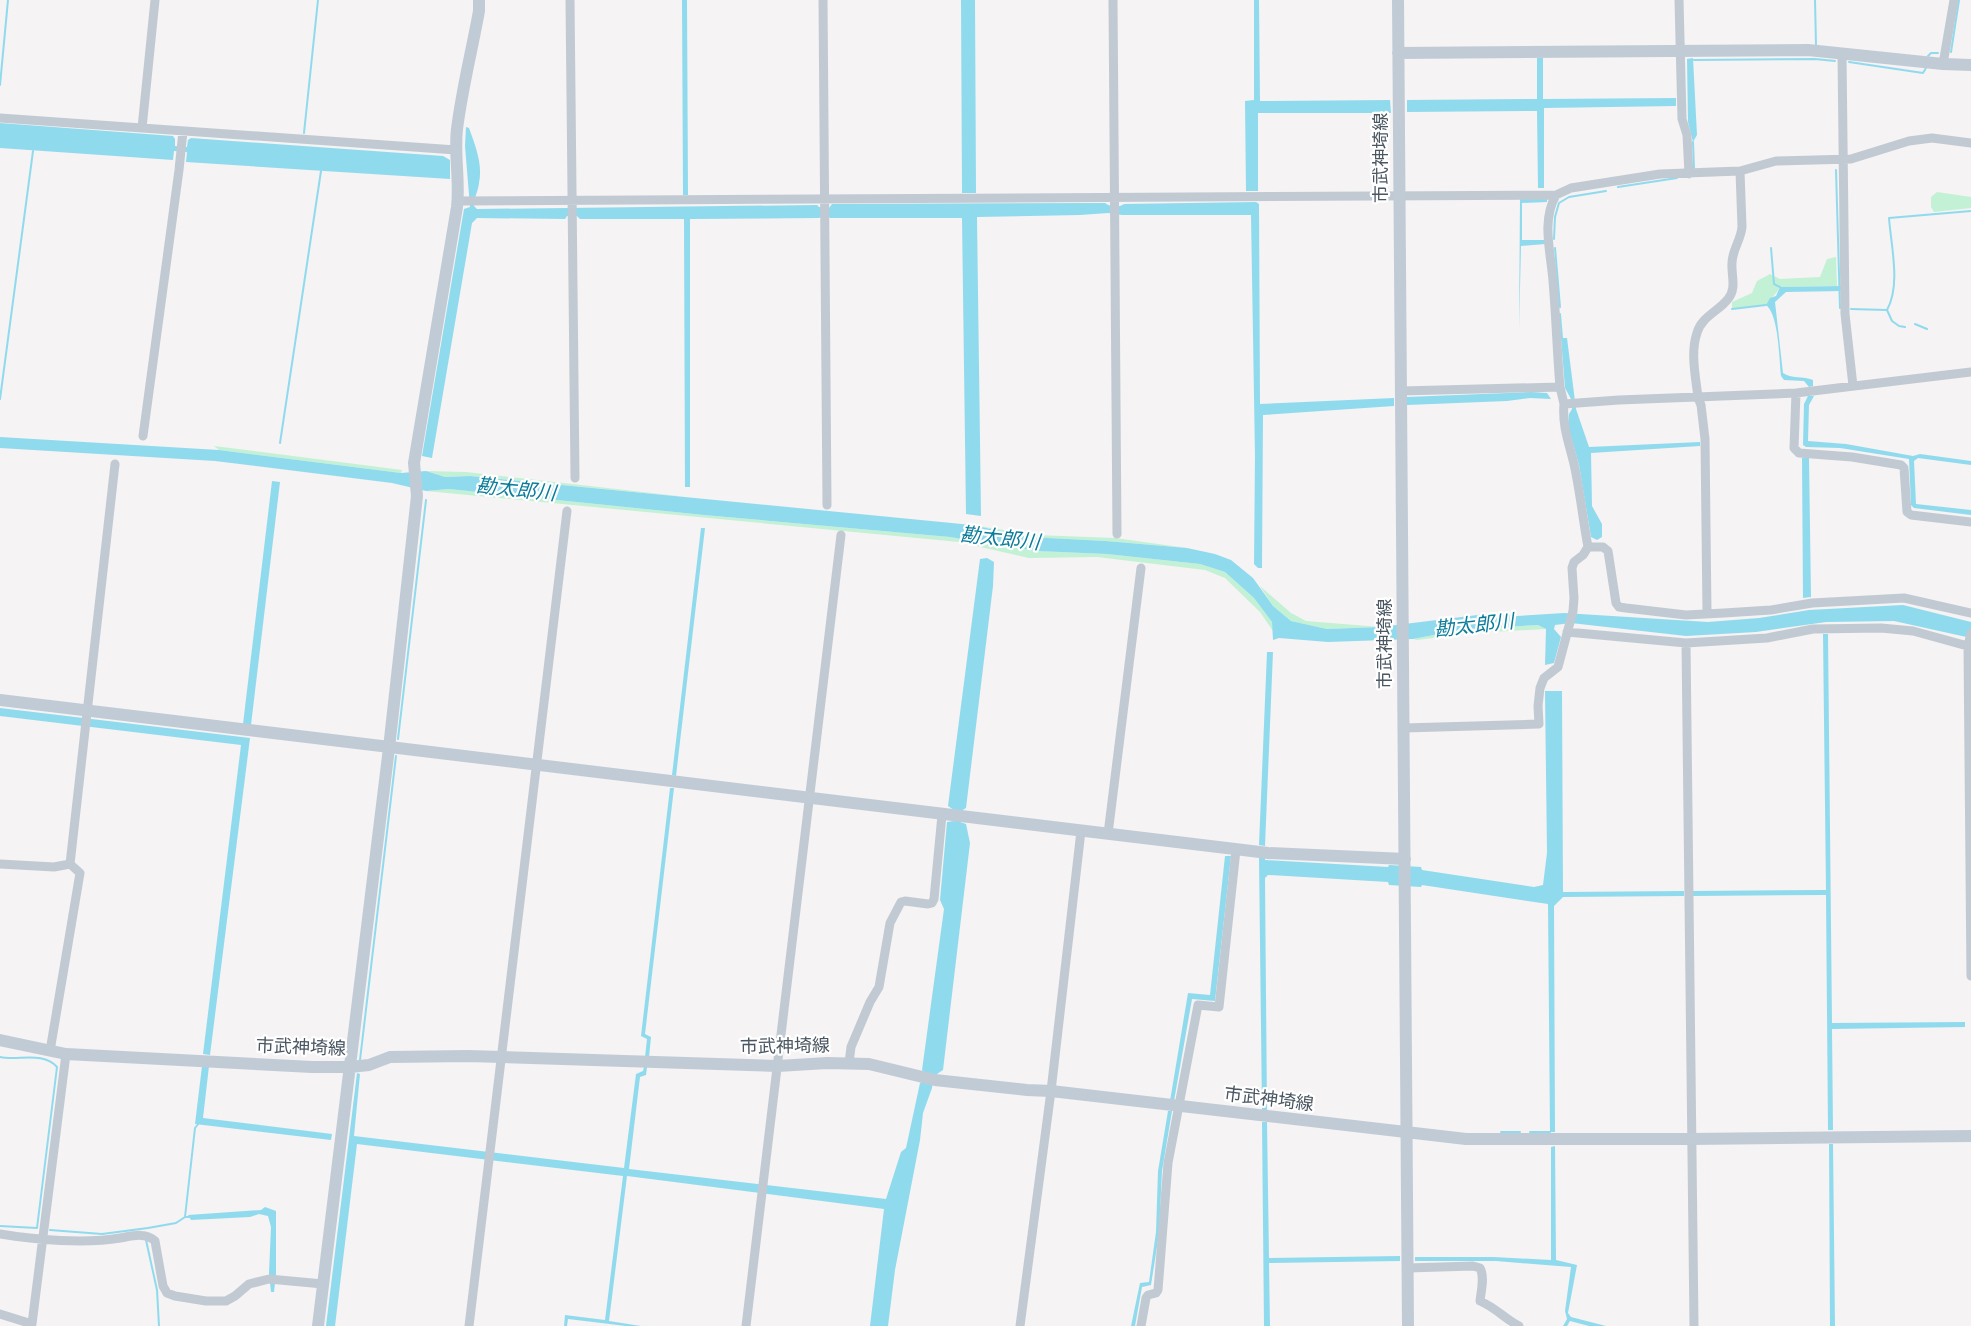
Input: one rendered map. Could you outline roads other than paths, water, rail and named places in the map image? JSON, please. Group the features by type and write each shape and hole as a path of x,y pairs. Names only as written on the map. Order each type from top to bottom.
{"street":[{"path":"142,128 155,0"},
{"path":"318,1326 389,748 417,496 413,466 468,201 459,185 457,130 479,11 479,0"},
{"path":"570,0 575,478"},
{"path":"823,0 827,505"},
{"path":"1113,0 1117,534"},
{"name":"市武神埼線","path":"0,1040 66,1054 312,1067 369,1065 401,1057 778,1066 869,1064 935,1080 1051,1091 1407,1133 1398,0"},
{"path":"1679,0 1682,119 1687,135 1689,174"},
{"path":"1943,64 1954,0"},
{"path":"1398,52 1808,50 1971,65"},
{"path":"1842,54 1845,314 1853,386"},
{"path":"0,118 456,150"},
{"path":"143,436 183,131"},
{"path":"468,201 1114,200 1556,195 1571,188 1660,174 1740,171 1776,161 1842,161 1909,141 1932,138 1971,143"},
{"path":"1707,613 1705,439 1698,398 1694,349 1698,328 1713,310 1727,300 1734,285 1733,253 1742,235 1740,171"},
{"path":"1556,195 1551,203 1547,228 1560,387 1571,404"},
{"path":"1571,404 1796,393 1971,372"},
{"path":"1401,391 1560,387"},
{"path":"1796,393 1794,448 1799,453 1852,457 1901,465 1904,468 1906,512 1911,515 1971,522"},
{"path":"1404,728 1539,724 1540,688 1544,678 1558,667 1573,611 1572,568 1574,562 1583,555 1588,547 1574,465 1564,430 1563,417 1571,404"},
{"path":"70,864 115,464"},
{"path":"469,1326 567,511"},
{"path":"746,1326 841,536"},
{"path":"1588,547 1603,548 1608,551 1619,607 1686,615 1772,610 1812,603 1904,598 1971,613"},
{"path":"1108,834 1141,568"},
{"path":"1568,629 1686,643 1767,638 1813,629 1881,628 1913,631 1969,646"},
{"path":"1971,633 1969,646 1971,976"},
{"path":"1686,643 1694,1326"},
{"path":"0,700 88,713 536,764 1236,850 1405,862"},
{"path":"849,1063 851,1047 870,1002 879,987 890,923 901,902 932,903 952,816"},
{"path":"1020,1326 1051,1091 1081,831"},
{"path":"1141,1326 1146,1298 1148,1294 1156,1293 1158,1290 1168,1164 1198,1005 1219,1007 1236,850"},
{"path":"0,864 54,867 70,864"},
{"path":"51,1051 80,873 70,864"},
{"path":"0,1314 34,1325 66,1054"},
{"path":"1408,1326 1407,1133 1496,1140 1971,1136"},
{"path":"0,1234 103,1241 139,1235 151,1237 155,1241 163,1286 167,1293 206,1301 226,1301 249,1284 272,1279 323,1284"},
{"path":"1408,1268 1473,1266 1480,1268 1482,1272 1480,1301 1495,1308 1519,1326"}],"water":[{"path":"682,0 687,0 688,195 683,195"},
{"path":"961,0 975,0 976,193 962,193"},
{"path":"1254,0 1259,0 1260,101 1390,100 1391,113 1258,113 1258,191 1246,191 1245,101 1254,100"},
{"path":"1537,58 1543,58 1543,99 1676,98 1676,106 1544,108 1544,188 1538,188 1537,111 1407,112 1407,100 1537,99"},
{"path":"1693,58 1697,135 1693,142 1688,122 1687,59"},
{"path":"0,123 173,136 175,146 187,147 188,140 191,138 443,156 450,160 450,179 186,162 187,152 174,151 173,160 0,148"},
{"path":"466,127 469,128 479,162 480,176 474,206 477,209 817,205 829,208 832,204 1105,203 1117,206 1256,202 1259,204 1260,404 1394,398 1394,406 1263,415 1262,568 1258,568 1254,564 1255,456 1251,215 1122,215 1108,213 977,217 981,516 966,514 962,218 830,218 828,216 690,219 690,487 685,487 684,219 580,219 577,216 567,216 565,219 477,218 472,223 432,458 422,456 464,209 470,207 465,146"},
{"path":"1520,199 1547,199 1547,202 1522,203 1522,240 1545,240 1545,244 1521,246 1519,330"},
{"path":"1841,286 1841,291 1786,292 1775,302 1783,373 1813,380 1813,386 1809,387 1804,381 1784,380 1781,376 1774,318 1766,305 1770,298 1776,296 1780,287"},
{"path":"1561,338 1567,338 1576,409 1589,447 1700,442 1700,446 1591,453 1592,506 1602,524 1602,537 1597,540 1591,537 1579,465 1568,426 1572,409 1571,399 1565,388"},
{"path":"1547,393 1551,399 1530,398 1407,405 1407,397"},
{"path":"1808,396 1814,396 1809,405 1808,441 1846,444 1913,456 1920,454 1971,461 1971,465 1918,458 1914,461 1916,504 1971,510 1971,515 1914,508 1911,505 1909,459 1840,448 1803,445 1804,404"},
{"name":"勘太郎川","path":"0,437 219,450 401,473 426,471 445,477 470,476 972,525 1029,537 1187,548 1231,560 1253,578 1273,606 1291,621 1327,629 1380,627 1494,613 1517,616 1564,613 1708,622 1759,618 1809,610 1903,605 1971,622 1971,638 1894,621 1826,622 1756,632 1686,636 1571,623 1555,625 1554,629 1561,637 1554,663 1545,665 1546,629 1538,625 1465,629 1413,639 1328,642 1279,638 1273,640 1272,622 1254,598 1225,572 1200,564 1107,554 1037,551 950,537 449,489 426,491 392,483 215,461 0,448"},
{"path":"1802,458 1809,458 1811,597 1803,598"},
{"path":"272,481 280,482 251,725 243,724"},
{"path":"701,528 705,528 676,776 672,775"},
{"path":"987,558 994,562 993,586 966,808 961,811 960,822 966,824 970,843 943,1070 934,1076 923,1113 895,1270 888,1326 870,1326 884,1209 627,1176 609,1321 641,1326 568,1319 567,1326 564,1326 565,1315 605,1320 623,1176 357,1144 335,1326 326,1326 357,1073 360,1074 354,1136 624,1168 636,1074 647,1067 646,1075 640,1077 629,1169 886,1199 901,1152 906,1148 920,1083 925,1074 922,1070 944,909 940,900 947,822 954,821 954,810 948,806 980,559"},
{"path":"1823,634 1828,634 1832,1023 1965,1022 1965,1027 1832,1029 1833,1130 1828,1130 1826,895 1693,896 1693,891 1826,890"},
{"path":"1267,652 1273,652 1265,846 1259,845"},
{"path":"1545,691 1562,691 1563,892 1684,891 1684,896 1563,897 1554,906 1555,1132 1550,1132 1548,904 1422,885 1421,887 1389,885 1388,882 1268,875 1265,878 1267,1111 1262,1110 1259,858 1388,867 1389,865 1421,867 1422,870 1534,887 1543,885 1547,853"},
{"path":"0,708 250,738 210,1055 203,1054 241,745 0,716"},
{"path":"670,788 674,788 645,1034 651,1037 649,1057 645,1057 647,1039 641,1036"},
{"path":"1225,856 1231,856 1215,1001 1192,999 1174,1101 1170,1101 1188,993 1210,995"},
{"path":"202,1066 209,1066 203,1118 332,1134 331,1140 195,1124"},
{"path":"1168,1111 1172,1111 1162,1171 1159,1234 1151,1285 1142,1287 1135,1326 1131,1326 1140,1283 1149,1282 1156,1232 1158,1171"},
{"path":"1262,1122 1267,1122 1269,1258 1400,1256 1400,1261 1269,1263 1270,1326 1264,1326"},
{"path":"1829,1144 1833,1144 1835,1326 1830,1326"},
{"path":"1555,1146 1556,1260 1577,1265 1568,1313 1571,1317 1606,1326 1589,1326 1570,1321 1567,1326 1563,1326 1567,1319 1565,1311 1571,1267 1496,1261 1415,1261 1415,1257 1551,1260 1551,1147"},
{"path":"265,1207 276,1211 274,1292 271,1292 269,1273 271,1227 268,1216 259,1214 250,1217 191,1220 188,1215 261,1210"}],"waterway":[{"path":"0,85 8,0"},
{"path":"304,133 318,0"},
{"path":"1815,0 1816,45"},
{"path":"1951,52 1959,0"},
{"path":"1928,56 1931,53 1938,53"},
{"path":"1694,60 1815,59 1835,61"},
{"path":"1849,62 1923,73 1926,68"},
{"path":"1693,142 1694,168"},
{"path":"0,399 33,151"},
{"path":"1836,170 1840,308"},
{"path":"280,443 321,171"},
{"path":"1618,187 1677,178"},
{"path":"1554,239 1555,217 1559,203 1569,197 1606,191"},
{"path":"1887,310 1894,289 1889,218 1971,211"},
{"path":"1555,248 1560,307"},
{"path":"1771,248 1774,284 1780,287"},
{"path":"1732,309 1766,305"},
{"path":"1851,309 1887,310 1892,321 1905,327"},
{"path":"1560,314 1562,338"},
{"path":"1915,324 1927,329"},
{"path":"398,739 426,500"},
{"path":"360,1060 396,756"},
{"path":"0,1057 45,1059 57,1067 37,1228 0,1226"},
{"path":"185,1217 195,1128 199,1123"},
{"path":"1501,1132 1520,1132"},
{"path":"1530,1132 1550,1132"},
{"path":"50,1230 102,1234 176,1223 185,1217 191,1217"},
{"path":"146,1240 157,1290 159,1326"}]}
